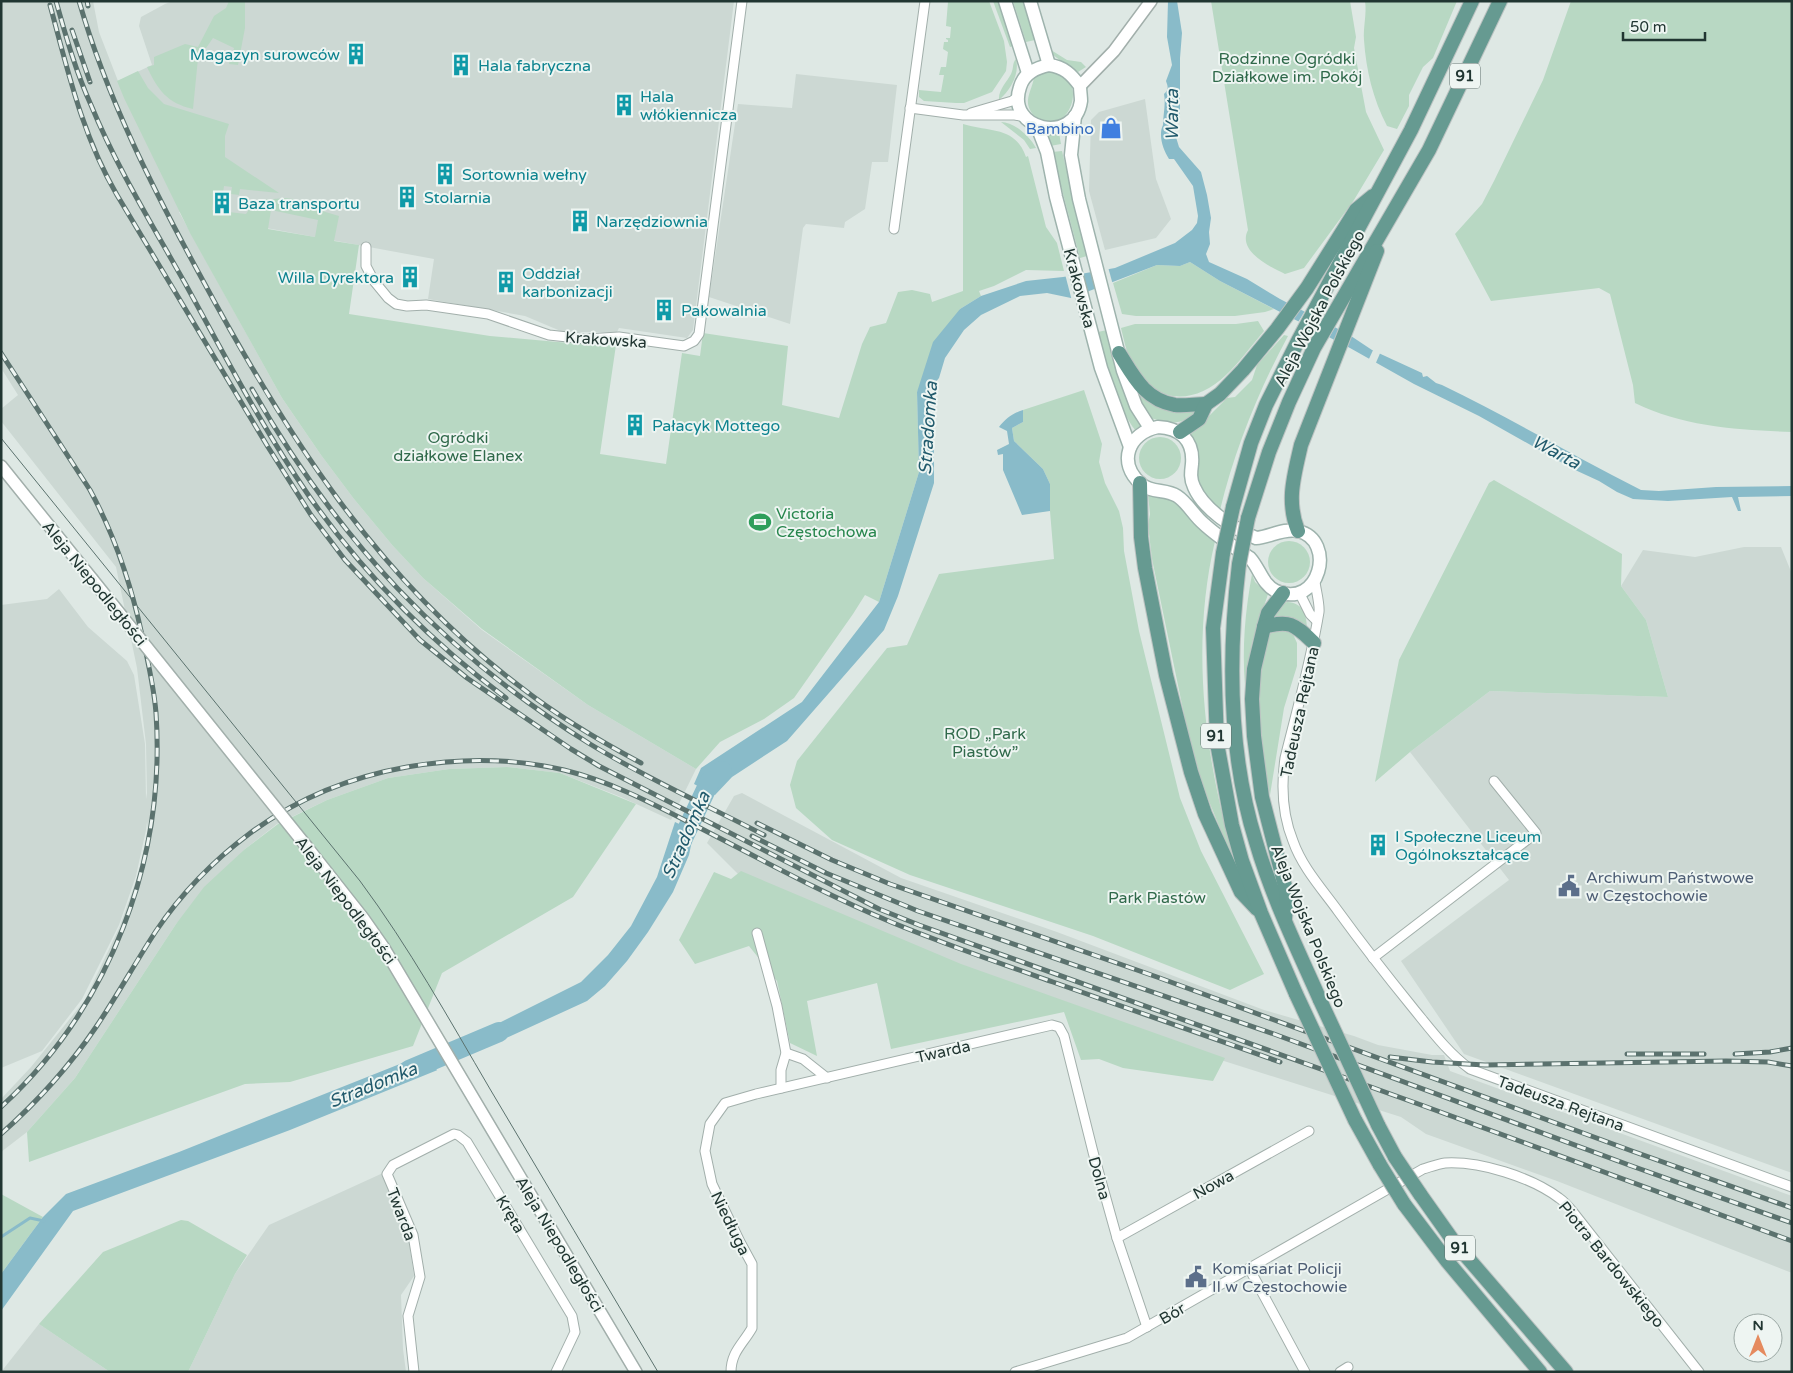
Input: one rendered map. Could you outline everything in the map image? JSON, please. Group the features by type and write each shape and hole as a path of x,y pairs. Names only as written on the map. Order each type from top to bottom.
{"main road":[{"path":"1005,1 1028,73"},
{"path":"1030,1 1049,65"},
{"name":"Aleja Wojska Polskiego","path":"1472,1 1411,130 1299,339 1263,413 1251,443 1222,553 1213,628 1217,743 1232,825 1242,861 1261,913 1296,994 1355,1120 1380,1166 1404,1204 1447,1261 1540,1372"},
{"name":"Aleja Wojska Polskiego","path":"1500,1 1429,150 1314,348 1289,402 1269,452 1248,518 1239,564 1233,614 1232,644 1234,716 1242,786 1255,841 1269,883 1320,1000 1378,1125 1395,1156 1454,1242 1566,1372"},
{"path":"1049,65 1058,66 1067,71 1080,86 1080,101 1075,116 1062,126 1054,128 1037,126 1025,117 1019,106 1018,97 1021,83 1028,73 1039,67 1049,65"},
{"name":"Krakowska","path":"1075,116 1071,155 1093,254 1130,393 1150,428"},
{"name":"Krakowska","path":"1037,126 1047,152 1056,197 1105,382 1130,447 1129,461 1131,470 1140,483"},
{"path":"1180,432 1199,419 1206,404 1220,394 1243,370 1277,329 1307,288 1356,210 1378,192"},
{"path":"1298,531 1291,507 1296,467 1308,424 1393,209"},
{"path":"1119,353 1138,384 1151,397 1176,405 1206,404"},
{"path":"1130,447 1136,437 1150,428 1158,426 1180,432 1189,443 1192,454 1191,474 1193,485 1209,508 1232,525 1256,538 1289,530 1307,535 1319,551 1320,566 1315,582 1299,592 1284,593 1274,590 1267,584 1250,558 1203,524 1177,496 1147,488 1140,483"},
{"path":"1140,483 1144,561 1166,675 1191,772 1209,823 1241,892 1261,913"},
{"path":"1284,593 1268,613 1254,669 1252,699 1254,736 1262,797 1287,894 1285,922"},
{"path":"1264,627 1277,623 1296,626 1314,643"}],"street":[{"name":"Krakowska","path":"366,246 366,266 374,281 388,298 396,304 407,306 426,304 488,314 549,335 586,339 619,337 684,346 694,341 699,334 742,1"},
{"path":"894,229 925,1"},
{"path":"1080,86 1114,50 1151,1"},
{"path":"963,115 1012,101 1018,97"},
{"path":"910,108 963,115 1014,115 1025,117"},
{"name":"Aleja Niepodległości","path":"1,466 363,918 384,948 422,1011 636,1372"},
{"name":"Tadeusza Rejtana","path":"1315,582 1319,610 1314,643 1285,758 1282,778 1284,807 1288,826 1301,860 1373,958 1435,1037 1452,1055 1470,1069 1792,1187"},
{"path":"1299,592 1310,614 1316,620"},
{"path":"1373,958 1536,833 1494,781"},
{"path":"757,933 777,1006 786,1054 781,1070 781,1088"},
{"name":"Twarda","path":"725,1103 781,1088 1052,1025 1059,1027"},
{"name":"Dolna","path":"1059,1027 1064,1036 1117,1238 1147,1327"},
{"path":"786,1054 803,1059 827,1078"},
{"name":"Niedługa","path":"725,1103 710,1124 705,1151 712,1184 752,1264 752,1328 747,1337 735,1350 731,1372"},
{"name":"Nowa","path":"1117,1238 1310,1131"},
{"name":"Kręta","path":"387,1174 393,1165 450,1136 458,1135 467,1142 574,1322 575,1332 556,1372"},
{"name":"Piotra Bardowskiego","path":"1423,1169 1444,1163 1472,1164 1486,1167 1532,1182 1561,1199 1699,1372"},
{"name":"Bór","path":"1015,1372 1028,1370 1127,1338 1423,1169"},
{"name":"Twarda","path":"387,1174 413,1235 420,1277 408,1316 414,1372"},
{"path":"1249,1268 1305,1372"}],"shaded area":[{"path":"1,1 93,1 99,32 118,81 152,65 139,26 141,17 173,1 734,1 693,330 687,338 619,328 617,332 563,332 525,316 428,299 434,259 179,212 282,398 354,499 393,546 423,578 482,630 588,705 696,769 671,820 621,797 560,773 507,767 449,769 388,778 327,800 277,824 245,849 176,924 75,1078 27,1132 1,1152 1,1099 31,1067 85,1000 120,926 138,875 148,830 147,822 136,876 119,925 82,999 42,1051 1,1068 1,605 47,599 59,589 88,627 127,661 134,675 145,744 146,799 147,793 146,744 137,668 116,567 1,421 1,409 18,395 1,368"},
{"path":"796,74 897,85 888,162 872,162 865,209 845,222 844,228 806,224 803,228 790,324 709,297 738,104 792,108"},
{"path":"1145,99 1156,179 1171,219 1156,238 1105,250 1089,191 1091,120 1099,112"},
{"path":"1744,547 1781,547 1792,574 1792,1173 1464,1054 1401,961 1509,880 1410,752 1490,691 1668,697 1646,620 1621,586 1643,550 1695,557"},
{"path":"742,793 901,878 1057,932 1264,1010 1354,1036 1378,1045 1432,1055 1444,1055 1450,1071 1792,1196 1792,1273 1557,1181 1426,1134 1401,1117 1079,1015 749,885 707,843 734,796"},
{"path":"383,1173 408,1235 414,1276 401,1295 403,1349 406,1372 188,1372 235,1274 269,1225"},
{"path":"39,1324 110,1372 1,1372"}],"green space":[{"path":"229,1 245,1 245,28 238,65 229,64 234,48 213,38 206,48 199,48 193,109 176,103 164,94 147,67 154,65 154,57 185,44 198,47 214,16 226,8"},
{"path":"989,1 1004,41 1007,62 1006,71 992,92 964,103 924,101 919,97 919,90 941,92 944,75 939,75 941,67 946,67 948,52 943,49 944,42 948,42 946,38 950,38 951,27 946,26 948,2"},
{"path":"993,1 999,1 1013,46 1010,47"},
{"path":"1013,1 1025,1 1035,40 1026,42"},
{"name":"Rodzinne Ogródki Działkowe im. Pokój","path":"1211,1 1350,1 1356,37 1354,48 1366,112 1384,150 1354,200 1304,268 1285,274 1264,263 1247,245 1248,230"},
{"path":"1365,1 1457,1 1433,58 1423,67 1409,95 1409,106 1397,129 1387,126 1371,84 1364,40"},
{"path":"1571,1 1792,1 1792,432 1712,426 1673,417 1635,403 1633,385 1610,294 1599,288 1491,301 1455,234 1482,204 1494,181 1543,80"},
{"path":"1051,50 1067,60 1081,62 1086,67 1078,72 1054,56"},
{"path":"1016,59 1017,70 1013,82 999,100 1000,93 1011,74"},
{"name":"Ogródki działkowe Elanex","path":"138,71 148,88 164,104 229,124 225,136 225,157 279,193 240,189 239,195 231,194 232,187 224,186 223,193 215,192 212,210 246,214 250,208 260,210 262,200 285,198 293,199 302,205 339,216 334,241 359,245 349,314 490,336 580,344 616,345 600,454 666,464 682,353 700,356 703,333 788,346 782,405 839,418 862,344 870,327 886,323 898,292 912,290 930,294 932,302 963,291 963,124 1008,135 1021,147 1026,157 1028,156 1046,227 1057,243 1064,271 1026,270 994,286 979,291 981,296 960,309 917,392 919,472 879,602 865,595 794,698 764,719 720,742 696,769 588,705 482,629 423,578 393,546 321,455 282,398 190,233 117,81","holes":["271,210 318,220 315,237 268,229"]},
{"path":"1045,71 1060,74 1069,82 1073,92 1072,103 1067,113 1060,120 1050,123 1035,116 1030,111 1028,104 1028,97 1034,77 1036,74"},
{"path":"1001,122 1011,124 1021,130 1036,148 1030,149 1024,140"},
{"path":"1059,133 1061,144 1050,146 1046,135"},
{"path":"1062,151 1087,256 1080,258 1052,152"},
{"path":"1190,262 1220,281 1274,309 1235,316 1136,316 1122,314 1113,283 1157,265 1180,266"},
{"path":"1258,321 1264,331 1231,370 1213,385 1187,396 1174,396 1162,393 1150,386 1140,375 1129,357 1121,328 1135,324 1236,324"},
{"path":"1107,330 1124,392 1135,415 1142,424 1141,428 1136,431 1123,410 1118,397 1098,332"},
{"path":"1284,335 1288,336 1248,421 1220,510 1201,489 1190,435 1227,398 1235,397 1252,380 1257,365"},
{"name":"ROD „Park Piastów”","path":"1084,390 1102,444 1099,462 1105,483 1119,511 1123,528 1124,551 1139,631 1180,798 1201,851 1264,974 1230,990 1093,936 910,875 832,840 796,808 790,785 797,761 887,648 907,645 939,574 1054,559 1050,484 1043,469 1014,441 1012,428 1023,422 1023,410"},
{"path":"1133,390 1150,403 1165,409 1182,410 1203,406 1193,415 1179,422 1159,421 1146,415"},
{"path":"1164,437 1172,440 1178,446 1181,458 1178,470 1172,476 1156,479 1148,476 1142,470 1139,454 1142,446 1148,440"},
{"path":"1494,480 1622,554 1621,586 1646,620 1668,697 1490,691 1410,752 1375,782 1399,660 1489,483"},
{"path":"1148,494 1169,498 1177,503 1215,541 1207,583 1203,625 1202,667 1205,710 1218,794 1227,835 1239,875 1202,784 1186,724 1152,559 1148,525 1150,514"},
{"path":"1293,541 1301,544 1307,550 1310,562 1307,574 1301,580 1285,583 1277,580 1271,574 1268,558 1271,550 1277,544"},
{"path":"1252,574 1255,582 1268,594 1252,643 1245,686 1245,630"},
{"path":"1287,602 1297,604 1303,611 1307,629 1290,619 1282,617 1271,618 1281,604"},
{"path":"1283,629 1292,632 1297,643 1297,666 1284,708 1270,795 1260,742 1257,706 1258,688 1266,640 1272,632"},
{"path":"507,767 560,773 636,804 573,897 442,973 413,1046 290,1082 245,1084 29,1162 27,1132 75,1078 176,924 204,887 245,849 278,824 327,800 388,778 449,769"},
{"path":"741,871 961,964 1225,1058 1213,1081 1123,1068 1099,1059 1081,1060 1064,1012 891,1049 877,983 807,1001 817,1056 790,1043 777,981 749,946 695,964 679,940 714,872 731,879"},
{"path":"1,1194 43,1217 1,1274"},
{"path":"181,1220 188,1221 247,1255 235,1274 188,1372 110,1372 39,1324 103,1252"}],"water":[{"name":"Warta","path":"1168,1 1177,1 1182,33 1180,121 1176,123 1175,134 1179,147 1201,172 1211,218 1210,244 1206,254 1209,262 1247,279 1280,299 1348,334 1372,350 1422,373 1423,377 1427,376 1436,383 1641,490 1792,486 1792,496 1738,497 1741,511 1738,511 1732,497 1668,501 1633,499 1573,469 1479,416 1414,384 1350,348 1220,281 1190,262 1180,266 1157,265 1071,298 1047,293 1020,296 981,315 964,330 945,358 939,378 930,389 934,402 934,483 898,596 884,630 787,741 732,777 715,795 694,784 701,768 802,702 879,602 919,472 917,392 933,342 960,309 981,296 1026,281 1115,268 1175,243 1192,230 1197,223 1198,216 1193,186 1174,159 1169,159 1161,138 1165,106 1164,94 1168,86 1166,81 1172,65 1167,37"},
{"path":"1023,410 1023,422 1012,428 1014,441 1043,469 1050,484 1050,511 1022,515 1003,470 1003,454 998,455 997,450 1009,444 1007,431 999,427 1010,416"},
{"path":"675,822 694,831 689,855 673,892 627,961 605,986 587,1001 478,1051 471,1037 581,982 608,955 631,926 657,877"},
{"path":"430,1052 440,1069 290,1130 73,1211 1,1311 1,1274 43,1217 66,1194 179,1152"}],"pier":[{"path":"1108,267 1113,285 1096,292 1090,270"},
{"path":"1082,271 1089,295 1072,301 1065,274"},
{"path":"1306,309 1336,325 1328,340 1297,324"},
{"path":"1374,348 1381,351 1375,365 1368,361"},
{"path":"426,1051 432,1051 442,1068 441,1071 438,1072"}],"waterway":[{"name":"Stradomka","path":"677,851 710,781 722,771"},
{"name":"Stradomka","path":"409,1070 499,1032"},
{"path":"1,1237 30,1218 44,1221"}],"tram line":[{"path":"1,438 360,881 378,906 428,984 658,1372"}],"railway":[{"path":"56,1 81,80 112,151 245,392 292,471 330,524 375,579 451,654 506,698"},
{"path":"79,1 90,37 117,108 166,210 201,277 266,392 339,500 379,552 423,600 470,646 550,709 641,763"},
{"path":"87,1 88,6"},
{"path":"50,5 77,102 94,149 105,172 268,447 311,515 345,560 420,640 467,678 599,766 879,909 1792,1241"},
{"path":"72,30 90,82"},
{"path":"1,353 90,490 115,543 138,616 154,694 157,768 151,823 140,876 123,928 101,977 73,1024 39,1067 1,1107"},
{"path":"252,389 285,444 320,495 398,589 441,631 487,671 537,709 590,744 654,780 764,835"},
{"path":"1,1134 40,1097 86,1042 156,931 176,904 198,879 236,844 267,821 286,810 344,783 386,771 446,762 505,761 525,763 564,770 600,781 651,803 819,889 891,922 992,960 1280,1062"},
{"path":"757,823 832,860 890,884 1157,977 1792,1208"},
{"path":"752,836 826,873 918,911 1274,1034 1792,1223"},
{"path":"1735,1054 1770,1052 1792,1048"},
{"path":"1627,1054 1704,1054"},
{"path":"1390,1057 1485,1065 1726,1061 1768,1062 1792,1066"}],"place":[{"name":"Magazyn surowców","path":"356,54"},
{"name":"Hala fabryczna","path":"461,65"},
{"name":"Hala włókiennicza","path":"624,105"},
{"name":"Bambino","path":"1111,128"},
{"name":"Sortownia wełny","path":"445,174"},
{"name":"Stolarnia","path":"407,197"},
{"name":"Baza transportu","path":"222,203"},
{"name":"Narzędziownia","path":"580,221"},
{"name":"Willa Dyrektora","path":"410,277"},
{"name":"Oddział karbonizacji","path":"506,282"},
{"name":"Pakowalnia","path":"664,310"},
{"name":"Pałacyk Mottego","path":"635,425"},
{"name":"Victoria Częstochowa","path":"760,522"},
{"name":"I Społeczne Liceum Ogólnokształcące","path":"1378,845"},
{"name":"Archiwum Państwowe w Częstochowie","path":"1569,886"},
{"name":"Komisariat Policji II w Częstochowie","path":"1196,1277"}],"park label":[{"name":"Park Piastów","path":"1157,897"}]}
